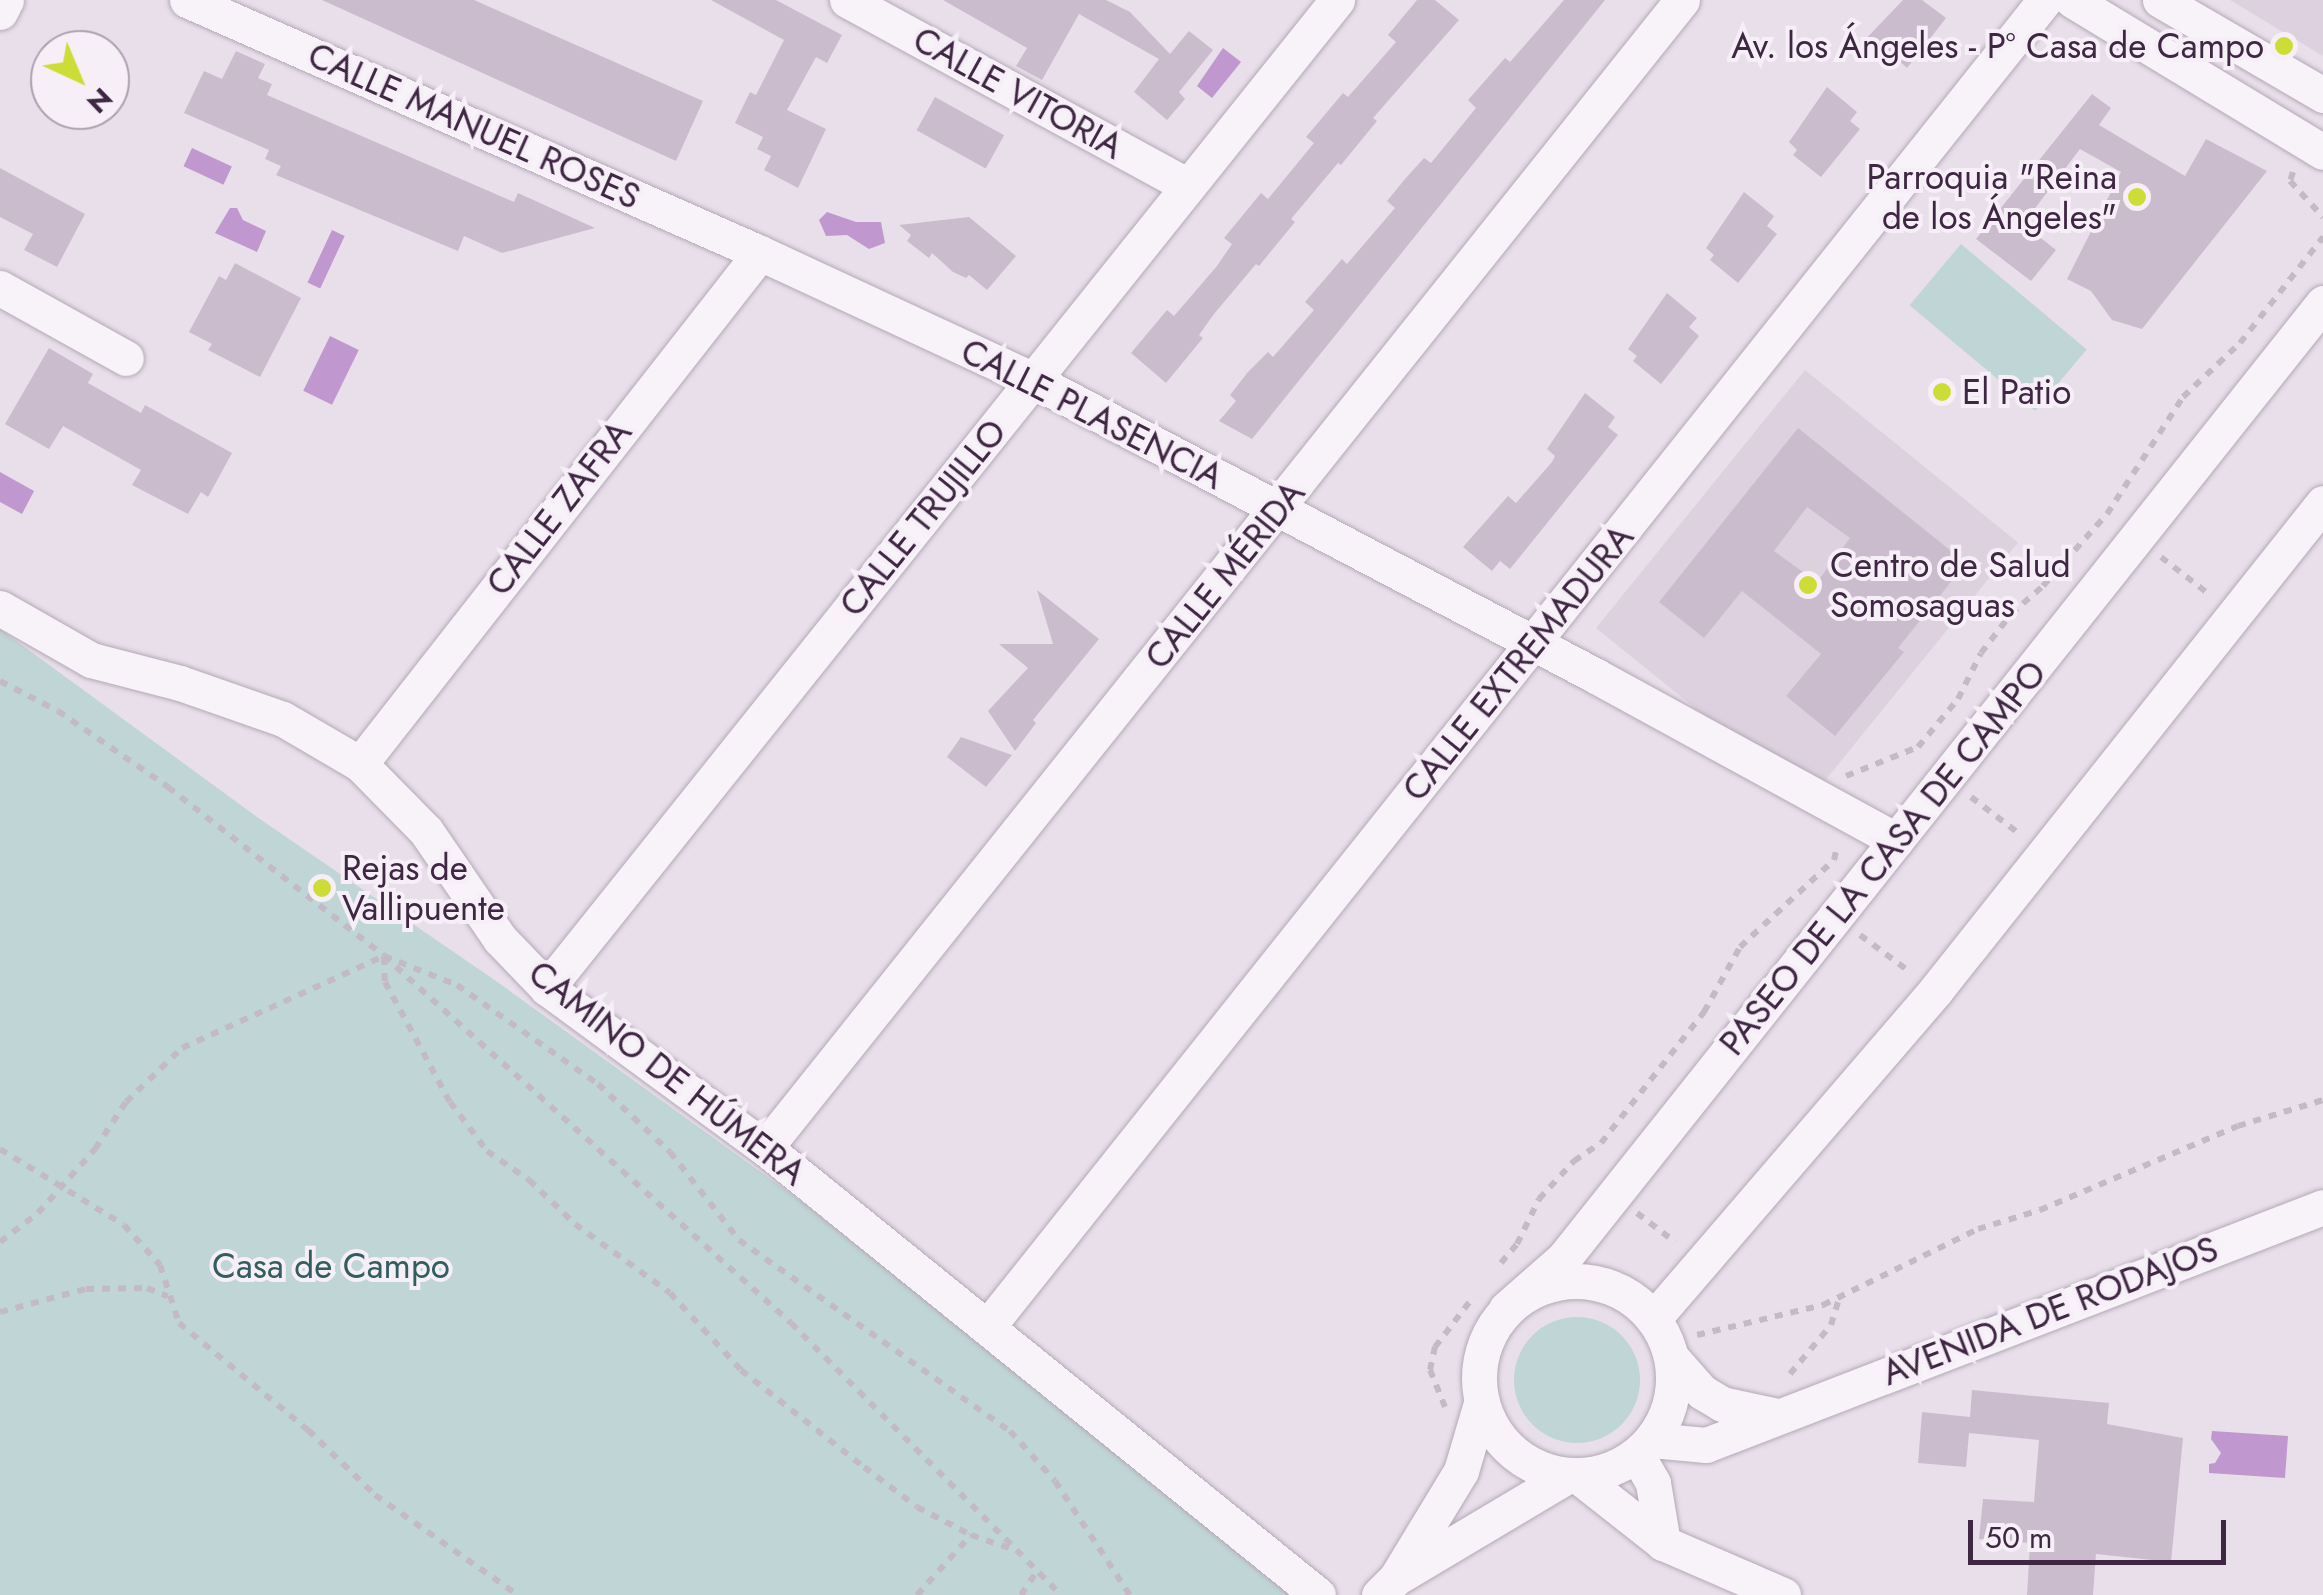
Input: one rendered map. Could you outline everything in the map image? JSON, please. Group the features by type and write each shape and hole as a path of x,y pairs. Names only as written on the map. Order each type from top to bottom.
{"street":[{"path":"0,12 6,0"},
{"name":"CALLE MANUEL ROSES","path":"187,0 760,252"},
{"name":"CALLE VITORIA","path":"847,0 1188,186"},
{"name":"CALLE TRUJILLO","path":"546,988 1337,0"},
{"name":"CALLE MÉRIDA","path":"765,1148 1682,0"},
{"name":"CALLE EXTREMADURA","path":"989,1324 2045,0"},
{"path":"2072,0 2323,152"},
{"path":"2160,0 2323,95"},
{"name":"CALLE PLASENCIA","path":"760,252 1033,380 1896,840"},
{"name":"CALLE ZAFRA","path":"360,764 760,252"},
{"path":"0,288 126,358"},
{"name":"PASEO DE LA CASA DE CAMPO","path":"1506,1309 1564,1258 2139,540 2323,303"},
{"path":"1388,1586 1573,1476 1609,1470 1644,1448 1666,1415 1674,1387 1664,1338 2323,504"},
{"name":"CAMINO DE HÚMERA","path":"0,608 91,660 180,683 283,719 360,764 426,831 500,939 546,988 765,1148 989,1324 1318,1595"},
{"name":"AVENIDA DE RODAJOS","path":"1644,1448 1706,1444 2323,1206"},
{"path":"1388,1586 1462,1471 1481,1403 1480,1352 1506,1309 1534,1290 1566,1280 1599,1282 1630,1296 1702,1392 1722,1404 1778,1416"},
{"path":"1481,1403 1493,1430 1512,1453 1538,1468 1573,1476 1663,1543 1783,1595"},
{"path":"1644,1448 1663,1543"}],"path":[{"path":"2106,514 2234,614"},
{"path":"0,681 58,711 168,787 384,956 791,1323 1061,1595"},
{"path":"1918,747 1948,780 2046,854"},
{"path":"1802,888 1834,917 1936,990"},
{"path":"384,956 385,982 450,1102 487,1151 670,1293 740,1370 917,1507 970,1535 1017,1550"},
{"path":"0,1242 38,1213 95,1149 126,1102 182,1048 384,956 457,985 598,1084 670,1152 738,1240 1010,1431 1055,1481 1130,1595"},
{"path":"1664,1338 1788,1316 1840,1297 1978,1229 2040,1210 2238,1126 2323,1100"},
{"path":"0,1149 34,1166 60,1188 124,1225 160,1265 179,1324"},
{"path":"0,1312 86,1290 147,1288 166,1292 179,1324 308,1430 375,1494 518,1595"},
{"path":"1785,1378 1831,1325 1840,1297"},
{"path":"917,1595 970,1535"},
{"path":"1021,1595 1038,1571"}],"shaded area":[{"path":"2230,0 2323,0 2323,56"},
{"path":"1223,48 1241,62 1212,98 1197,86"},
{"path":"192,148 232,167 223,185 184,166"},
{"path":"230,208 237,208 243,220 266,231 257,252 215,233"},
{"path":"827,212 856,222 881,222 885,243 869,249 847,235 826,236 819,220"},
{"path":"332,230 345,236 320,288 307,283"},
{"path":"330,336 359,350 332,405 303,391"},
{"name":"Centro de Salud Somosaguas","path":"1805,370 2018,542 1809,800 1596,628"},
{"path":"0,472 34,491 22,514 0,502"},
{"path":"2212,1431 2288,1436 2285,1478 2209,1473 2209,1464 2215,1463 2221,1453 2211,1439"}],"green space":[{"path":"1961,244 2087,349 2035,411 1910,305"},
{"name":"Casa de Campo","path":"0,629 257,817 496,981 805,1204 1292,1595 0,1595"},
{"path":"1577,1317 1601,1321 1622,1335 1636,1356 1640,1380 1636,1404 1622,1425 1601,1439 1577,1443 1553,1439 1532,1425 1518,1404 1514,1380 1518,1356 1532,1335 1553,1321"}],"building":[{"path":"322,0 474,0 703,101 676,161"},
{"path":"711,0 776,0 842,35 827,63 816,57 787,110 826,129 798,188 764,170 771,156 757,149 763,137 735,123 750,92 756,95 784,40"},
{"path":"943,0 1106,0 1130,12 1170,54 1189,31 1213,50 1179,92 1185,99 1167,120 1134,92 1159,59 1079,14 1042,80 1016,66 1027,48"},
{"path":"1417,0 1435,0 1459,20 1373,118 1377,121 1291,219 1295,222 1259,266 1256,264 1214,314 1199,335 1203,338 1166,383 1131,353 1167,310 1174,316 1217,266 1232,244 1224,238 1261,193 1268,199 1314,143 1306,137 1343,93 1348,97 1396,42 1388,35"},
{"path":"1564,0 1605,0 1252,439 1219,421 1236,401 1230,395 1248,372 1268,352 1273,357 1314,310 1305,302 1342,259 1347,264 1395,208 1387,201 1405,179 1424,158 1431,163 1476,108 1468,100 1505,58 1510,62"},
{"path":"1903,0 1922,0 1946,18 1907,68 1898,60 1890,70 1859,46"},
{"path":"236,51 265,64 258,78 272,84 267,95 514,202 518,193 595,228 502,253 464,236 458,251 276,175 281,166 265,159 269,150 184,113 204,71 222,79"},
{"path":"1827,87 1857,112 1850,121 1860,129 1821,177 1793,155 1797,150 1789,142"},
{"path":"2092,94 2111,108 2099,125 2185,176 2206,139 2267,171 2142,329 2112,320 2091,291 2067,279 2121,172 2080,149 2023,224 2056,250 2031,281 1976,239"},
{"path":"935,97 1004,135 986,169 917,130"},
{"path":"0,168 85,214 57,267 24,250 33,234 0,217"},
{"path":"1744,192 1774,216 1767,226 1777,234 1738,283 1710,260 1714,255 1706,248"},
{"path":"969,217 1016,256 987,290 969,275 966,278 953,272 932,253 929,258 907,241 911,235 899,225"},
{"path":"235,263 301,298 260,377 208,350 212,344 189,332 219,276 226,280"},
{"path":"1667,293 1697,318 1689,327 1699,336 1661,384 1633,361 1637,356 1628,349"},
{"path":"49,348 93,374 88,383 141,413 145,405 232,453 208,497 201,492 188,514 132,485 141,470 63,426 49,449 5,424"},
{"path":"1585,393 1615,417 1608,427 1618,435 1510,569 1500,561 1492,571 1463,547 1508,496 1516,503 1552,462 1555,456 1547,449"},
{"path":"1798,428 1966,563 1898,648 1904,652 1835,736 1786,696 1821,654 1742,591 1704,638 1659,602","holes":["1807,507 1850,538 1817,582 1774,551"]},
{"path":"1037,590 1099,639 1033,720 1036,723 1015,751 988,711 1028,668 999,644 1053,644"},
{"path":"961,737 1012,755 986,787 947,757"},
{"path":"1972,1390 2109,1403 2107,1424 2183,1438 2171,1562 2096,1554 2093,1595 2027,1595 2030,1543 1979,1539 1983,1499 2034,1502 2039,1440 1969,1433 1966,1467 1918,1463 1922,1412 1970,1417"}],"place":[{"name":"Av. los Ángeles - Pº Casa de Campo","path":"2284,46"},
{"name":"Parroquia \"Reina de los Ángeles\"","path":"2137,197"},
{"name":"El Patio","path":"1942,392"},
{"name":"Centro de Salud Somosaguas","path":"1808,585"},
{"name":"Rejas de Vallipuente","path":"322,888"}]}
